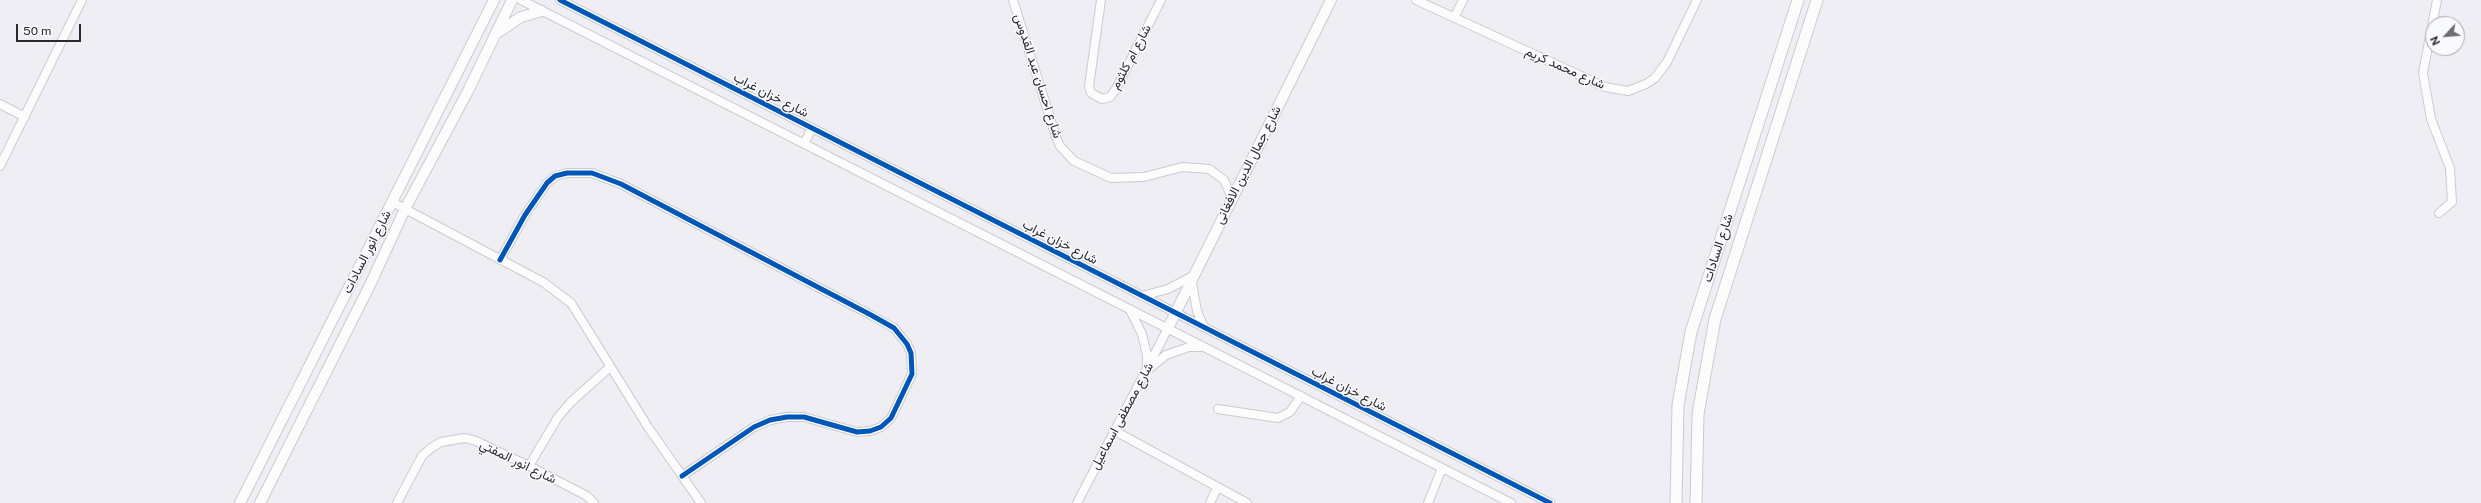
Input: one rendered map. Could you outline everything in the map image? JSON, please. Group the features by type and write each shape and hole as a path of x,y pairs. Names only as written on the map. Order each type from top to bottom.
{"main road":[{"name":"شارع السادات","path":"1676,503 1678,405 1691,332 1798,0"},
{"name":"شارع السادات","path":"1696,503 1698,414 1715,319 1817,0"}],"street":[{"path":"0,166 82,0"},
{"name":"شارع انور السادات","path":"240,503 494,0"},
{"name":"شارع انور السادات","path":"260,503 370,285 405,209 468,91 512,0"},
{"path":"521,0 1507,502"},
{"name":"شارع خزان غراب","path":"560,0 1550,503"},
{"name":"شارع احسان عبد القدوس","path":"1013,0 1056,137 1063,150 1074,161 1111,178 1144,176 1182,167 1209,169 1224,180 1232,198"},
{"name":"شارع ام كلثوم","path":"1101,0 1089,86 1091,93 1102,99 1110,97 1116,89 1161,0"},
{"name":"شارع جمال الدين الافغانى","path":"1167,330 1191,277 1331,0"},
{"name":"شارع محمد كريم","path":"1416,0 1605,87 1628,91 1646,84 1655,78 1668,62 1696,0"},
{"path":"1454,18 1463,0"},
{"path":"2437,0 2423,73 2431,120 2450,168 2452,202 2439,213"},
{"path":"496,34 521,17 542,11"},
{"path":"0,104 25,117"},
{"path":"804,144 812,128"},
{"path":"500,260 525,215 547,183 555,176 567,173 592,173 621,184 871,315 894,328 907,344 911,353 912,374 891,418 882,427 870,432 857,432 804,417 770,420 754,427 682,476"},
{"path":"392,202 561,294 581,318 610,367 701,503"},
{"path":"1142,296 1168,289 1191,277 1197,311 1204,327"},
{"path":"1130,310 1142,334 1147,355 1146,371"},
{"name":"شارع مصطفى اسماعيل","path":"1076,503 1113,430 1167,330"},
{"path":"1146,371 1166,355 1189,347 1204,347"},
{"path":"529,466 561,414 610,367"},
{"path":"1218,409 1278,418 1290,412 1301,396"},
{"path":"1113,430 1217,488 1248,503"},
{"name":"شارع انور المفتي","path":"397,503 422,456 441,442 465,438 476,441 529,466 588,496 594,503"},
{"path":"1428,503 1442,468"},
{"path":"1210,503 1217,488"}],"cycle path":[{"path":"560,0 1550,503"},
{"path":"500,260 525,215 547,183 555,176 567,173 592,173 621,184 871,315 894,328 907,344 911,353 912,374 891,418 881,427 870,431 857,432 804,417 787,417 770,420 754,427 682,476"}]}
